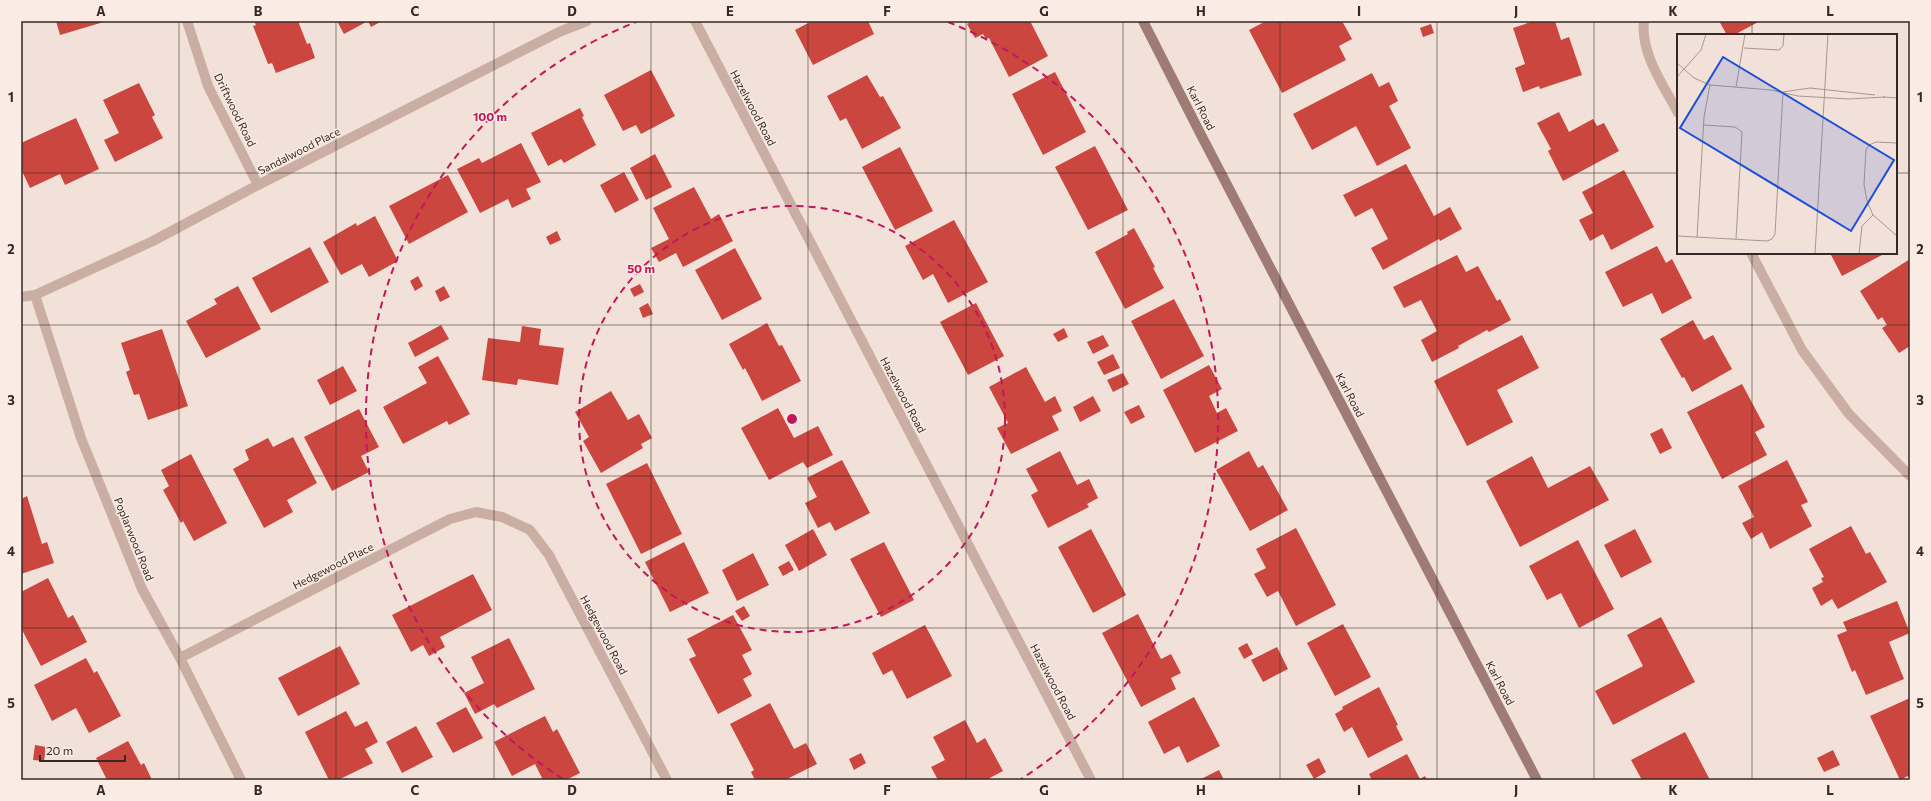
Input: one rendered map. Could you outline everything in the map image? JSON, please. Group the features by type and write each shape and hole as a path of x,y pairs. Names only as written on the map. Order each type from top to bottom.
{"main road":[{"name":"Karl Road","path":"1143,21 1202,138 1538,780"}],"street":[{"name":"Driftwood Road","path":"187,21 208,86 258,185"},
{"name":"Sandalwood Place","path":"21,297 35,294 153,241 258,185 558,32 587,21"},
{"name":"Hazelwood Road","path":"695,21 1090,780"},
{"path":"1644,21 1643,30 1651,61 1677,111"},
{"path":"1752,254 1802,350 1849,414 1910,476"},
{"name":"Poplarwood Road","path":"35,294 81,438 142,589 180,658 241,780"},
{"name":"Hedgewood Place","path":"180,658 450,519 476,512 502,516"},
{"name":"Hedgewood Road","path":"502,516 530,530 549,555 667,780"}],"building":[{"path":"56,21 107,21 60,35"},
{"path":"254,21 298,21 307,44 310,43 315,58 276,73 272,63 268,64 253,26 256,25"},
{"path":"337,21 368,21 344,34"},
{"path":"368,21 382,21 371,27"},
{"path":"812,21 868,21 874,34 813,65 795,30"},
{"path":"972,21 1030,21 1048,56 1009,77 989,38 986,39 983,34 975,38 967,24"},
{"path":"1266,21 1342,21 1352,39 1339,46 1346,60 1282,93 1249,30"},
{"path":"1534,21 1555,21 1561,40 1569,37 1582,75 1540,89 1539,86 1523,92 1515,68 1525,64 1513,28"},
{"path":"1719,21 1760,21 1736,34 1726,34"},
{"path":"1431,24 1434,33 1423,37 1420,28"},
{"path":"651,70 675,116 641,134 636,125 623,131 604,95"},
{"path":"1055,72 1086,132 1043,155 1012,94"},
{"path":"1372,73 1379,87 1389,82 1398,101 1389,106 1411,148 1377,166 1356,126 1312,150 1293,114"},
{"path":"867,75 880,97 883,96 901,128 862,149 846,118 840,121 827,96"},
{"path":"139,83 155,115 152,117 163,138 115,162 104,140 119,133 103,100"},
{"path":"580,108 584,116 582,117 596,145 564,163 561,159 548,166 531,133"},
{"path":"1559,112 1569,132 1593,119 1597,126 1604,123 1619,151 1563,181 1548,151 1551,149 1537,123"},
{"path":"76,118 99,169 65,185 60,174 30,188 21,169 21,143"},
{"path":"521,143 541,182 526,189 531,199 512,208 508,199 480,213 457,169 479,158 482,163"},
{"path":"1095,146 1128,210 1088,230 1055,167"},
{"path":"900,147 933,211 895,230 862,167"},
{"path":"655,154 672,187 646,200 630,168"},
{"path":"1406,164 1434,216 1450,207 1462,229 1440,241 1439,239 1383,270 1371,248 1388,239 1372,208 1355,217 1343,195"},
{"path":"1624,170 1654,227 1611,250 1603,234 1590,241 1579,220 1593,213 1582,192"},
{"path":"624,172 639,200 615,213 600,185"},
{"path":"448,175 468,212 409,244 389,206"},
{"path":"694,187 711,219 719,214 733,241 683,267 676,253 659,262 651,248 669,239 653,208"},
{"path":"375,216 398,261 369,277 362,264 341,275 323,242 356,223 357,226"},
{"path":"954,220 988,282 948,303 933,274 923,280 905,246"},
{"path":"1134,228 1155,267 1153,268 1164,288 1125,309 1095,252 1128,234 1127,232"},
{"path":"557,231 561,240 550,245 546,237"},
{"path":"1657,246 1666,263 1672,259 1692,298 1662,314 1652,293 1623,307 1605,272"},
{"path":"310,247 329,282 271,313 252,278"},
{"path":"735,248 762,299 722,320 695,270"},
{"path":"1831,254 1882,254 1882,255 1842,276"},
{"path":"1457,255 1466,272 1478,266 1497,301 1500,299 1511,320 1489,332 1487,330 1458,346 1459,348 1432,362 1421,340 1437,331 1421,300 1404,308 1393,287"},
{"path":"1910,259 1910,346 1899,353 1882,328 1887,325 1882,317 1878,320 1860,291"},
{"path":"418,276 423,286 415,291 410,281"},
{"path":"640,284 644,292 634,297 630,289"},
{"path":"238,286 261,329 206,358 186,321 217,304 214,299"},
{"path":"444,286 450,297 440,302 435,291"},
{"path":"1174,299 1204,356 1161,379 1131,321"},
{"path":"648,303 653,314 643,318 639,308"},
{"path":"976,303 1004,356 968,375 940,322"},
{"path":"1693,320 1704,340 1713,335 1732,369 1692,392 1684,377 1682,378 1660,339"},
{"path":"767,323 779,346 782,345 801,381 762,401 745,368 743,370 729,344"},
{"path":"441,325 449,339 415,357 408,343"},
{"path":"522,326 541,329 539,345 564,348 558,385 518,379 517,385 482,380 488,338 520,342"},
{"path":"1064,328 1068,337 1058,342 1053,334"},
{"path":"162,329 188,406 148,420 139,394 134,395 126,372 130,370 121,343"},
{"path":"1103,335 1109,346 1093,354 1087,342"},
{"path":"1522,335 1539,368 1497,390 1513,422 1467,446 1434,381"},
{"path":"1113,354 1120,368 1104,375 1097,362"},
{"path":"438,356 470,414 449,425 447,421 403,444 383,407 427,383 418,367"},
{"path":"1209,365 1222,389 1209,396 1217,413 1226,408 1238,431 1195,453 1163,390"},
{"path":"343,366 357,391 330,405 317,380"},
{"path":"1026,367 1045,402 1055,396 1062,411 1052,416 1059,430 1011,454 997,428 1008,423 989,387"},
{"path":"1123,373 1129,384 1113,392 1107,380"},
{"path":"1742,384 1765,427 1755,432 1767,455 1722,479 1687,412"},
{"path":"611,391 628,420 639,414 652,438 641,444 643,448 601,473 583,441 589,437 575,412"},
{"path":"1093,396 1101,411 1080,422 1073,407"},
{"path":"1139,405 1145,417 1131,424 1124,412"},
{"path":"778,408 794,438 818,426 833,455 807,468 803,462 769,480 741,428"},
{"path":"359,409 379,447 361,456 369,472 332,491 304,437"},
{"path":"1662,428 1672,448 1660,454 1650,434"},
{"path":"293,437 317,483 287,500 293,512 264,528 233,469 249,460 245,450 268,438 273,447"},
{"path":"1060,451 1077,485 1089,479 1098,498 1087,504 1089,507 1048,528 1031,495 1038,491 1026,469"},
{"path":"1249,451 1258,468 1263,465 1288,510 1250,531 1216,470"},
{"path":"191,454 227,523 194,541 183,521 181,523 163,490 169,486 161,470"},
{"path":"1532,456 1548,488 1590,466 1609,500 1520,547 1486,481"},
{"path":"842,460 870,513 835,531 830,522 818,528 805,503 817,497 807,478"},
{"path":"1787,460 1808,502 1801,505 1812,526 1770,549 1762,532 1751,539 1742,523 1754,517 1738,486"},
{"path":"647,463 682,534 641,554 606,484"},
{"path":"27,496 42,544 47,542 54,563 21,574 21,499"},
{"path":"1851,526 1866,554 1870,552 1887,582 1838,609 1832,599 1821,606 1812,588 1823,582 1821,578 1824,577 1809,549"},
{"path":"1296,528 1336,605 1296,626 1278,591 1267,597 1254,574 1266,568 1256,549"},
{"path":"813,529 827,555 799,571 785,545"},
{"path":"1091,529 1126,595 1093,613 1058,547"},
{"path":"1635,529 1652,562 1621,578 1604,545"},
{"path":"1578,540 1614,609 1579,628 1561,593 1547,600 1529,566"},
{"path":"684,542 709,593 670,612 645,562"},
{"path":"884,542 914,600 881,617 850,559"},
{"path":"753,553 769,585 737,601 722,570"},
{"path":"789,561 794,570 783,576 778,567"},
{"path":"473,574 492,610 440,637 445,647 429,656 423,645 411,652 392,615"},
{"path":"48,578 68,618 73,615 87,642 41,666 21,628 21,592"},
{"path":"1897,601 1910,633 1889,642 1904,679 1866,695 1855,670 1852,672 1837,635 1847,631 1843,622"},
{"path":"744,606 750,616 742,621 735,611"},
{"path":"1138,614 1161,659 1171,654 1181,673 1171,678 1176,689 1141,707 1102,633"},
{"path":"733,615 752,650 742,655 752,674 743,679 752,696 718,714 689,659 696,656 687,639"},
{"path":"1661,617 1695,682 1613,725 1595,691 1643,666 1627,635"},
{"path":"1343,624 1371,677 1335,696 1307,643"},
{"path":"925,625 952,676 907,699 892,670 883,675 872,653"},
{"path":"509,638 535,689 497,708 494,704 475,714 464,693 484,683 471,657"},
{"path":"1247,643 1253,654 1244,659 1238,648"},
{"path":"340,646 360,684 298,716 278,678"},
{"path":"1277,647 1288,669 1263,682 1251,660"},
{"path":"86,658 94,673 97,671 121,716 89,733 76,708 52,721 34,685"},
{"path":"1379,687 1398,725 1396,726 1403,740 1368,758 1352,727 1344,732 1335,714 1343,709 1342,707"},
{"path":"1194,697 1220,746 1187,763 1179,746 1164,754 1148,722"},
{"path":"1910,698 1910,775 1900,780 1870,716"},
{"path":"770,703 794,749 806,743 817,764 785,780 755,780 751,772 754,770 730,724"},
{"path":"466,707 483,738 453,753 436,723"},
{"path":"346,711 355,727 367,721 378,742 365,749 373,763 338,780 329,780 305,732"},
{"path":"545,716 553,732 557,729 580,773 566,780 543,780 535,764 512,776 494,742"},
{"path":"965,720 977,743 985,738 1003,771 986,780 938,780 931,767 945,760 933,737"},
{"path":"416,726 433,757 402,773 386,742"},
{"path":"1685,732 1710,780 1642,780 1631,760"},
{"path":"128,741 141,765 144,763 152,780 107,780 96,758"},
{"path":"35,745 46,747 44,761 33,760"},
{"path":"1833,750 1840,765 1824,772 1817,758"},
{"path":"861,753 866,763 854,770 849,759"},
{"path":"1407,754 1420,779 1425,776 1427,780 1372,780 1369,774"},
{"path":"1319,758 1326,772 1314,779 1306,765"},
{"path":"1219,770 1224,780 1199,780"}]}
